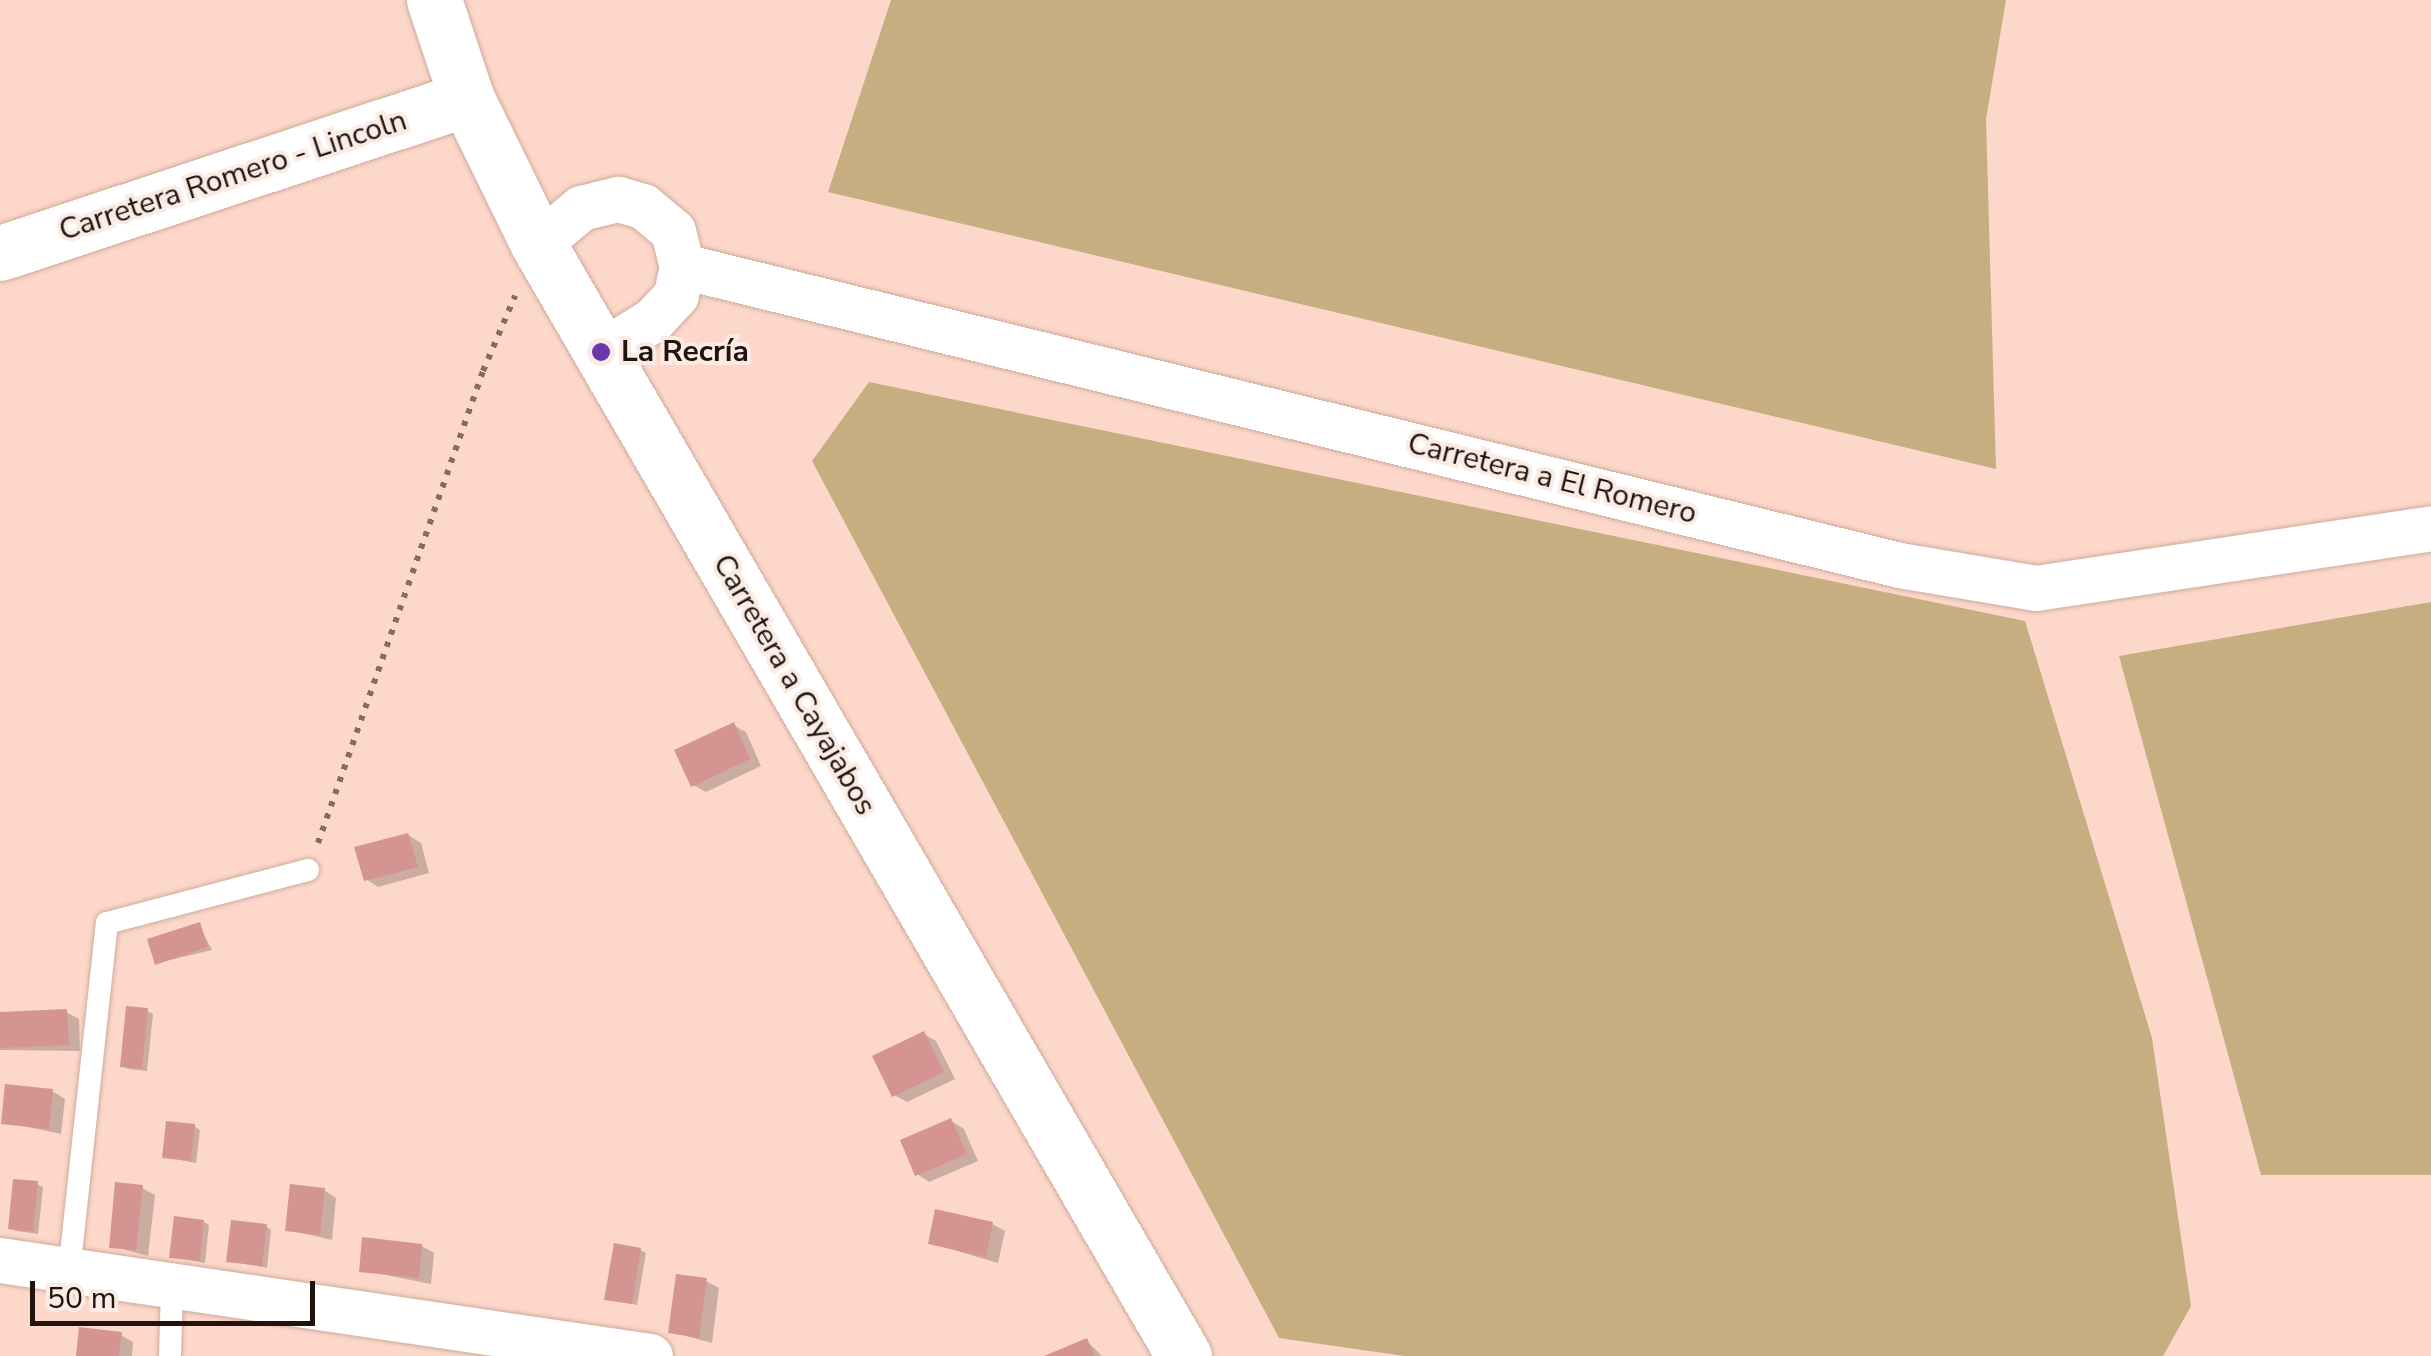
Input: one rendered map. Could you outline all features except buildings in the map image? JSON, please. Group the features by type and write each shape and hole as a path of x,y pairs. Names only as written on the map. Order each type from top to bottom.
{"main road":[{"name":"Carretera a Cayajabos","path":"434,0 467,99 538,244 1184,1356"},
{"name":"Carretera Romero - Lincoln","path":"0,253 467,99"}],"street":[{"path":"538,244 581,208 618,199 643,206 673,232 682,266 676,296 654,319 601,352"},
{"name":"Carretera a El Romero","path":"682,266 1899,565 2036,588 2431,528"},
{"path":"0,1260 650,1356"}],"lane":[{"path":"69,1272 107,922 308,870"},
{"path":"170,1356 172,1288"}],"path":[{"path":"308,870 483,370 538,244"}],"shaded area":[{"path":"891,0 2006,0 1986,119 1996,469 828,192"},
{"path":"869,382 2025,621 2152,1038 2191,1306 2163,1356 1404,1356 1279,1338 812,461"},
{"path":"2431,602 2431,1175 2261,1175 2119,656"}],"place":[{"name":"La Recría","path":"601,352"}]}
